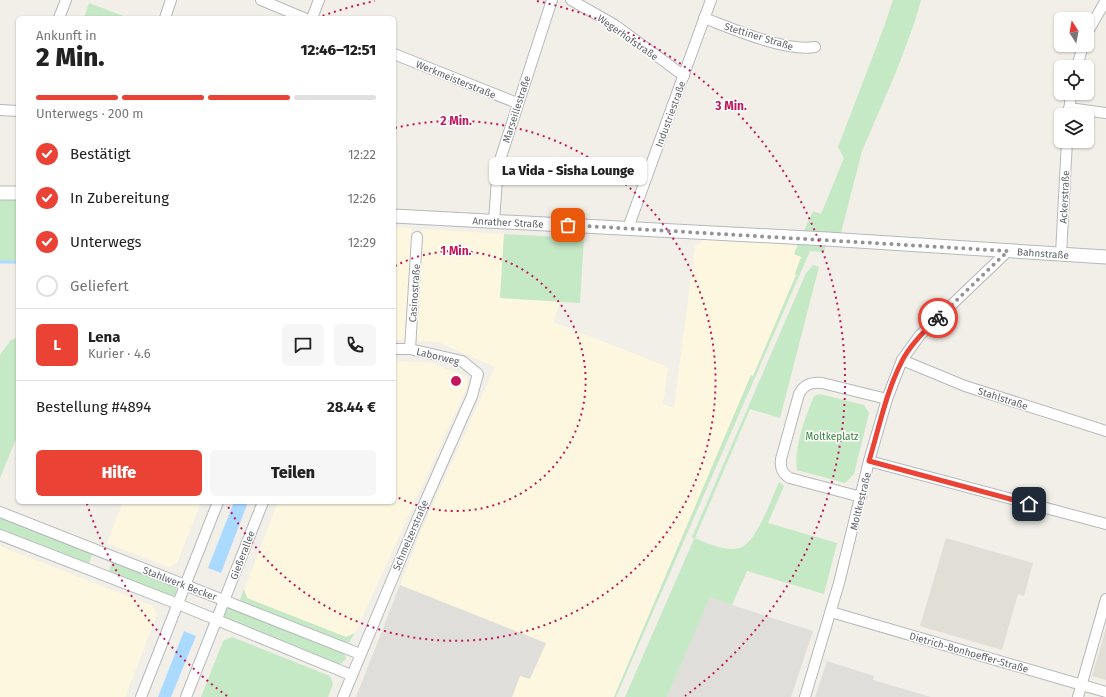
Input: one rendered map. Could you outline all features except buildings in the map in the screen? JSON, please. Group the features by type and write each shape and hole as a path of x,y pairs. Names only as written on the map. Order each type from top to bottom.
{"street":[{"path":"60,16 66,0"},
{"path":"166,16 171,0"},
{"path":"261,0 299,16"},
{"path":"313,16 319,0"},
{"name":"Marseillestraße","path":"494,221 498,166 552,0"},
{"name":"Wegerhofstraße","path":"571,0 615,25 684,76"},
{"name":"Industriestraße","path":"628,228 711,0"},
{"path":"1094,21 1106,0"},
{"name":"Stettiner Straße","path":"704,18 771,42 805,49 816,48"},
{"name":"Werkmeisterstraße","path":"396,55 518,103"},
{"path":"0,110 16,111"},
{"path":"1094,112 1106,113"},
{"name":"Ackerstraße","path":"1061,254 1067,148"},
{"path":"0,193 16,194"},
{"name":"Anrather Straße","path":"396,216 813,238"},
{"name":"Casinostraße","path":"410,350 417,237"},
{"name":"Bahnstraße","path":"813,238 1106,257"},
{"name":"Moltkestraße","path":"805,697 832,612 869,461 887,398 902,360 920,335 1008,251"},
{"name":"Laborweg","path":"396,349 410,350 462,361 478,374"},
{"name":"Stahlstraße","path":"902,360 965,386 1106,431"},
{"name":"Schmelzerstraße","path":"342,697 414,527 472,396 478,374"},
{"path":"861,497 793,480 783,473 781,466 782,459 799,394 805,386 818,382 887,398"},
{"path":"869,461 1106,524"},
{"path":"141,697 217,504"},
{"name":"Gießerallee","path":"186,697 262,504"},
{"name":"Stahlwerk Becker","path":"0,512 360,654"},
{"name":"Stahlwerk Becker","path":"0,535 216,619 352,675"},
{"path":"1078,697 1106,599"},
{"name":"Dietrich-Bonhoeffer-Straße","path":"832,612 1081,686 1106,692"}],"shaded area":[{"path":"396,227 412,228 406,338 403,340 396,340"},
{"path":"422,229 504,234 500,298 560,302 553,322 668,367 663,404 674,408 695,246 707,238 798,246 794,254 802,257 795,273 796,274 753,376 751,375 614,697 512,697 520,676 530,679 400,585 421,531 495,367 438,342 419,341 416,337"},
{"path":"396,361 432,363 467,377 467,387 355,633 346,637 247,598 244,590 277,504 396,504"},
{"path":"122,504 200,504 177,563 169,567 107,543"},
{"path":"946,538 1033,563 1024,596 1018,594 1002,650 920,626"},
{"path":"0,546 153,606 157,615 125,697 0,697"},
{"path":"400,585 546,643 530,679 520,676 512,697 356,697"},
{"path":"710,596 732,605 813,631 791,697 667,697"},
{"path":"1106,628 1106,680 1092,676"},
{"path":"827,661 874,676 873,680 931,697 815,697"}],"green space":[{"path":"893,0 921,0 914,24 896,72 862,151 841,233 803,233 813,211 821,214 844,158 838,147"},
{"path":"89,3 124,16 85,16"},
{"path":"0,198 16,199 16,260 0,261"},
{"path":"504,234 584,238 580,303 500,298"},
{"path":"798,244 826,245 824,252 810,251 616,697 614,697 751,375 753,376 796,275 795,274 801,257 794,254"},
{"path":"813,265 819,267 780,418 750,409 695,538 728,549 740,548 746,544 758,529 779,482 784,486 768,523 837,543 824,594 747,571 732,605 710,597 667,697 625,697 694,539 692,537 806,273"},
{"path":"16,338 16,439 0,478 0,355 11,340"},
{"name":"Moltkeplatz","path":"820,394 864,405 869,413 854,474 845,483 797,470 797,451 801,432 814,396"},
{"path":"0,517 93,553 88,565 0,531"},
{"path":"113,561 175,586 177,592 172,597 108,573"},
{"path":"244,589 247,598 346,637 355,633 349,642 340,642 247,606 240,600"},
{"path":"228,607 344,652 346,659 339,665 231,621 224,617 223,610"},
{"path":"232,637 330,676 333,684 328,697 201,697 223,641"}],"water":[{"path":"233,504 247,504 221,573 208,568"},
{"path":"184,631 196,636 171,697 158,697"}],"waterway":[{"path":"0,262 16,262"}],"way so far":[{"path":"568,225 827,239 1008,251 938,318"}],"place":[{"name":"La Vida - Sisha Lounge","path":"568,225"}],"route":[{"path":"938,318 920,335 902,360 887,398 869,461 1029,504"}]}
